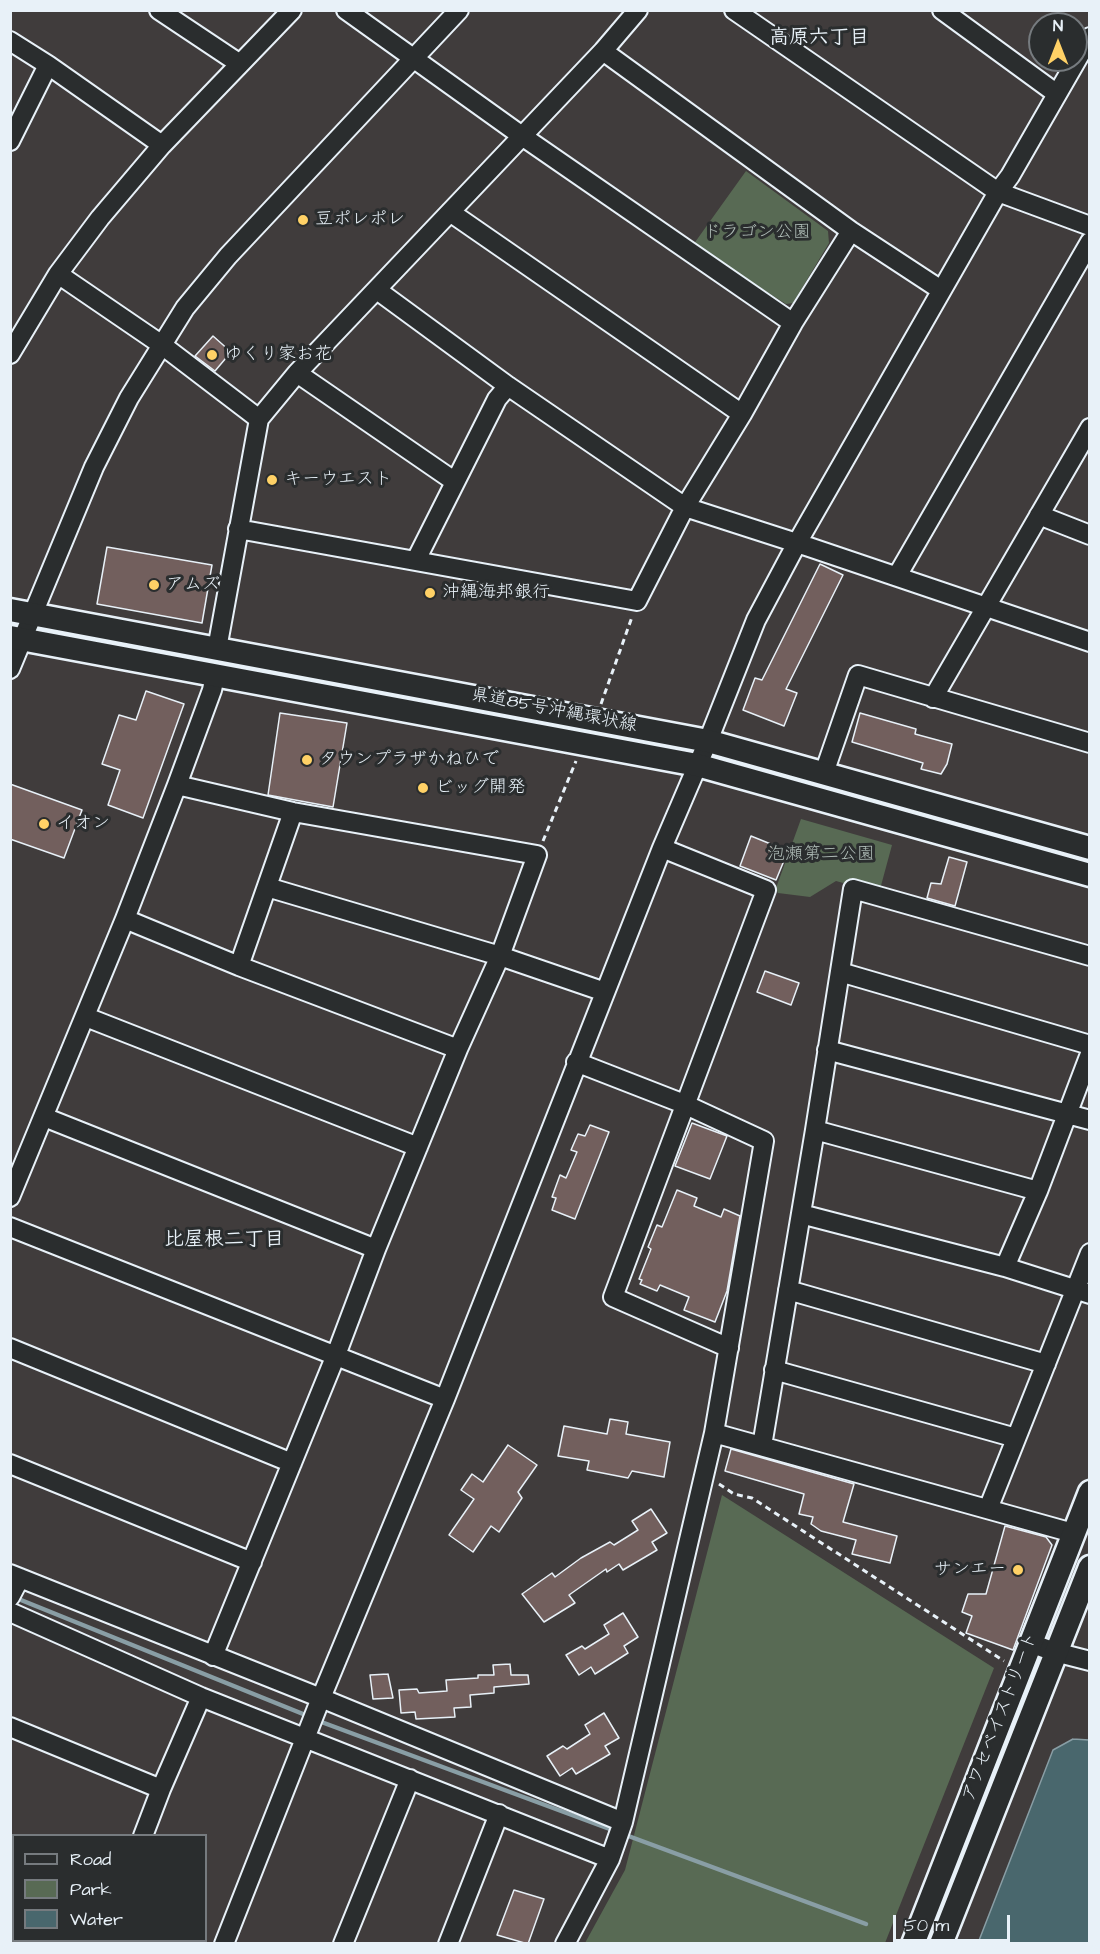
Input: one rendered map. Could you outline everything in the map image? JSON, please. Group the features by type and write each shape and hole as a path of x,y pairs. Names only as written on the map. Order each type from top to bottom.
{"main road":[{"name":"県道85号沖縄環状線","path":"10,610 708,741 1089,848"},
{"name":"県道85号沖縄環状線","path":"17,638 697,765 1089,874"},
{"name":"アワセベイストリート","path":"913,1944 1089,1492"},
{"name":"アワセベイストリート","path":"941,1944 1089,1567"}],"street":[{"path":"159,10 240,64"},
{"path":"10,354 58,274 100,218 162,145 292,10"},
{"path":"346,10 522,136 793,323"},
{"path":"10,669 17,638 34,614 94,467 129,398 185,308 228,256 459,10"},
{"path":"217,649 259,419 297,373 603,51 638,10"},
{"path":"734,10 998,192 1089,226"},
{"path":"942,10 1057,94"},
{"path":"224,1944 319,1703 445,1399 576,1062 756,620 797,543 941,291 1089,38"},
{"path":"10,41 162,145"},
{"path":"603,51 851,231 941,291"},
{"path":"10,141 48,65"},
{"path":"450,212 742,414"},
{"path":"238,529 637,601 685,507 742,414 793,323 851,231"},
{"path":"897,576 1089,242"},
{"path":"58,274 162,345 259,419"},
{"path":"377,290 508,386 685,507 1089,642"},
{"path":"297,373 454,481"},
{"path":"416,560 497,399 508,386"},
{"path":"933,698 1089,428"},
{"path":"1039,515 1089,535"},
{"path":"10,1197 86,1017 177,785 212,690 215,675"},
{"path":"824,773 858,675 1089,743"},
{"path":"177,785 293,812 537,855 500,956 458,1049 213,1656"},
{"path":"239,966 293,812"},
{"path":"662,848 766,890 613,1297 729,1348"},
{"path":"267,887 500,956 605,992"},
{"path":"762,1446 853,890 1089,956"},
{"path":"124,919 239,966 458,1049"},
{"path":"840,972 1089,1045"},
{"path":"86,1017 418,1147"},
{"path":"827,1050 1089,1120"},
{"path":"1005,1267 1038,1191 1089,1054"},
{"path":"565,1944 610,1859 623,1822 714,1433 764,1141 684,1104 576,1062"},
{"path":"44,1117 376,1249"},
{"path":"815,1130 1038,1191"},
{"path":"801,1214 1005,1267 1083,1292"},
{"path":"10,1227 445,1399"},
{"path":"988,1509 1046,1364 1083,1292 1089,1253"},
{"path":"788,1290 1046,1364"},
{"path":"10,1348 292,1463"},
{"path":"774,1370 1016,1438"},
{"path":"714,1433 1073,1533"},
{"path":"10,1464 252,1562"},
{"path":"10,1597 15,1576 213,1656 319,1703 623,1822"},
{"path":"10,1612 201,1697 308,1733 410,1779 610,1859"},
{"path":"1030,1643 1055,1653 1089,1661"},
{"path":"144,1834 201,1697"},
{"path":"10,1727 161,1789"},
{"path":"343,1944 410,1779"},
{"path":"448,1944 499,1814"}],"path":[{"path":"595,719 637,601"},
{"path":"537,855 583,742"},
{"path":"704,1474 734,1494 752,1498 1008,1663"}],"green space":[{"name":"ドラゴン公園","path":"746,171 828,231 829,243 793,303 786,304 693,245"},
{"name":"泡瀬第二公園","path":"801,819 892,845 879,893 836,881 810,897 778,893 776,888"},
{"path":"722,1495 994,1668 885,1943 585,1943 625,1870"}],"water":[{"path":"1073,1739 1089,1740 1089,1943 978,1943 1053,1750"}],"building":[{"name":"ゆくり家お花","path":"213,336 231,352 215,371 195,356"},
{"name":"アムズ","path":"107,547 212,565 202,623 97,604"},
{"path":"820,564 843,575 786,689 797,693 784,726 743,710 755,678 762,680"},
{"path":"146,691 184,704 143,818 108,805 120,770 102,764 119,715 136,720"},
{"name":"タウンプラザかねひで","path":"280,713 347,723 333,807 268,795"},
{"path":"860,713 916,729 915,734 952,744 947,764 941,774 921,769 923,763 852,742"},
{"name":"イオン","path":"10,784 82,810 64,858 10,839"},
{"path":"751,836 788,851 776,880 740,866"},
{"path":"949,857 967,862 955,906 927,898 931,883 941,884"},
{"path":"765,971 799,983 791,1005 757,992"},
{"path":"692,1123 727,1136 710,1179 675,1166"},
{"path":"590,1125 609,1132 575,1219 552,1210 556,1198 552,1197 560,1175 566,1178 577,1152 571,1150 578,1134 585,1136"},
{"path":"677,1190 697,1198 694,1206 721,1217 724,1209 740,1216 727,1291 715,1322 684,1310 689,1297 660,1285 657,1291 640,1284 642,1280 639,1279 651,1249 648,1247 657,1225 662,1227"},
{"path":"610,1419 628,1422 626,1434 670,1442 664,1477 632,1471 628,1478 587,1470 589,1461 558,1456 564,1426 607,1434"},
{"path":"508,1445 537,1465 518,1492 522,1498 499,1532 491,1526 473,1552 449,1535 474,1499 461,1490 472,1474 483,1482"},
{"path":"731,1449 854,1484 843,1522 897,1536 890,1563 852,1554 856,1540 821,1531 811,1524 813,1517 799,1514 804,1494 725,1471"},
{"path":"651,1509 667,1533 652,1542 657,1550 623,1570 619,1564 607,1572 606,1569 569,1595 575,1603 544,1622 522,1594 552,1573 555,1577 581,1558 610,1542 614,1545 638,1530 632,1521"},
{"name":"サンエー","path":"1005,1526 1046,1537 1052,1545 1013,1650 966,1633 972,1616 962,1612 968,1594 986,1594"},
{"path":"623,1613 638,1637 624,1646 628,1653 595,1674 591,1667 579,1675 566,1655 582,1646 585,1649 609,1634 604,1625"},
{"path":"510,1664 511,1675 528,1675 529,1684 494,1687 494,1693 470,1695 471,1707 454,1708 455,1717 416,1719 415,1712 401,1713 399,1690 417,1689 419,1693 447,1691 446,1680 494,1675 493,1665"},
{"path":"388,1674 393,1698 373,1699 370,1675"},
{"path":"604,1713 619,1738 605,1746 610,1754 576,1774 572,1768 560,1776 547,1756 563,1746 567,1749 590,1734 585,1725"},
{"path":"514,1890 544,1899 528,1944 497,1935"}],"waterway":[{"path":"16,1598 308,1716"},
{"path":"316,1720 615,1831"},
{"path":"623,1834 866,1924"}],"place":[{"name":"豆ポレポレ","path":"303,220"},
{"name":"ゆくり家お花","path":"212,355"},
{"name":"キーウエスト","path":"272,480"},
{"name":"アムズ","path":"154,585"},
{"name":"沖縄海邦銀行","path":"430,593"},
{"name":"タウンプラザかねひで","path":"307,760"},
{"name":"ビッグ開発","path":"423,788"},
{"name":"イオン","path":"44,824"},
{"name":"サンエー","path":"1018,1570"}],"district":[{"name":"高原六丁目","path":"819,39"},
{"name":"比屋根二丁目","path":"224,1241"}]}
